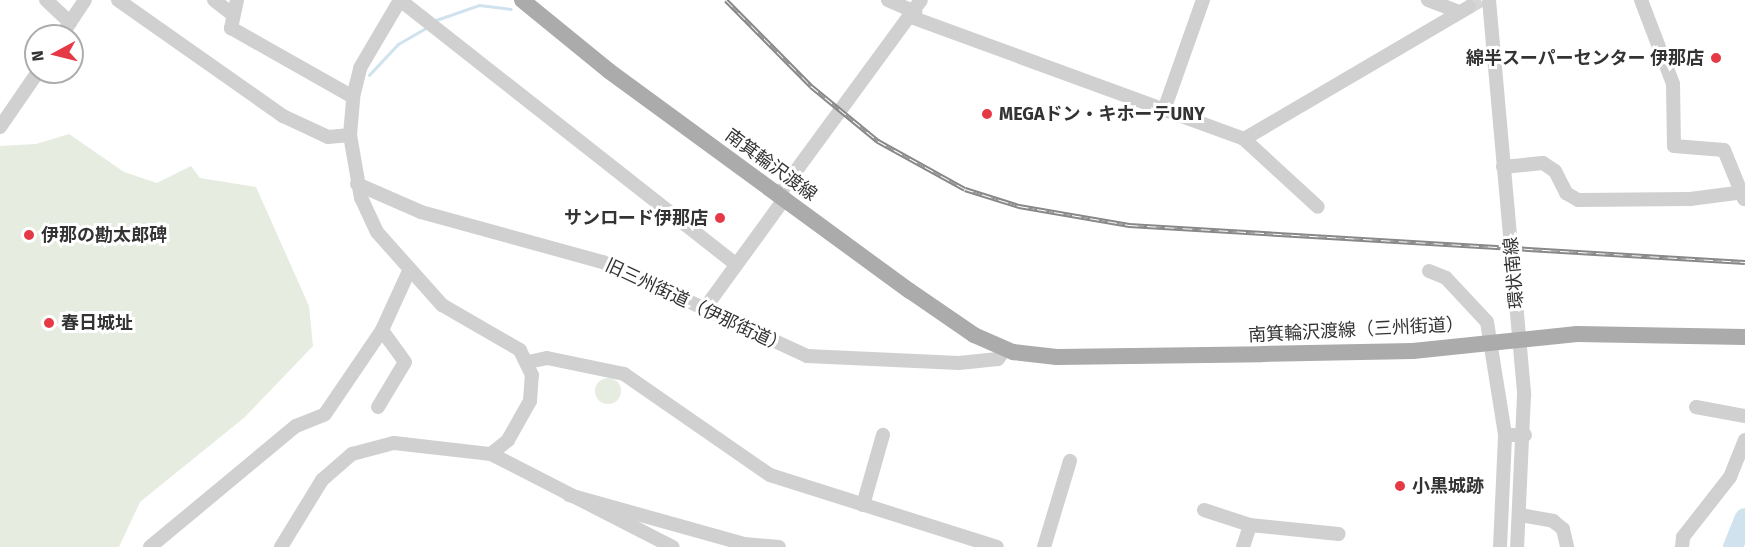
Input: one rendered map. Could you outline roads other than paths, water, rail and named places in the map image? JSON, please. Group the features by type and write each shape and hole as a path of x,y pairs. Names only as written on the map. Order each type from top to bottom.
{"main road":[{"name":"南箕輪沢渡線","path":"522,0 609,71 974,335 1005,349"},
{"name":"南箕輪沢渡線（三州街道）","path":"1005,349 1057,357 1413,351 1491,342 1651,333 1745,337"}],"street":[{"path":"46,0 70,22 86,0"},
{"path":"118,0 274,111 328,137 350,135"},
{"path":"214,0 234,15"},
{"path":"237,0 231,28 353,97"},
{"path":"491,454 507,440 530,401 528,362 508,340 442,305 409,271 377,232 357,184 350,135 353,97 360,68 400,0 736,264"},
{"path":"888,0 1164,110 1244,138 1318,207"},
{"path":"1164,110 1203,0"},
{"path":"1244,138 1465,10 1428,0"},
{"name":"環状南線","path":"1489,0 1520,340 1525,435 1517,547"},
{"path":"1503,167 1543,163 1555,171 1566,193 1578,200 1690,199 1744,195 1724,150 1674,146 1673,84 1641,0"},
{"path":"705,308 782,196 916,10"},
{"path":"0,127 30,84"},
{"name":"旧三州街道（伊那街道）","path":"357,184 421,212 603,262 705,308 782,348 834,361 959,363 998,359 1005,349"},
{"path":"150,547 296,426 325,414 382,330 409,271"},
{"path":"1429,271 1446,278 1477,307 1491,342 1505,435 1500,547"},
{"path":"378,407 405,362 382,330"},
{"path":"528,362 547,358 624,374 770,475 997,547"},
{"path":"1696,407 1745,416"},
{"path":"862,505 883,435"},
{"path":"1505,435 1525,435"},
{"path":"1682,547 1683,537 1730,477 1745,440"},
{"path":"281,547 322,480 352,454 394,442 491,454 673,547"},
{"path":"1044,547 1070,461"},
{"path":"569,495 744,544 779,547"},
{"path":"1204,510 1250,525 1339,534"},
{"path":"1520,515 1553,521 1563,529 1567,547"},
{"path":"1243,547 1250,525"},
{"path":"949,547 954,533"}],"waterway":[{"path":"436,20 479,5 511,9"},
{"path":"369,75 398,44 428,27"},
{"path":"1733,547 1745,518"}],"tunnel":[{"path":"1469,7 1481,0"}],"railway":[{"path":"726,0 811,86 878,141 965,189 1019,206 1129,225 1745,262"}],"place":[{"name":"綿半スーパーセンター 伊那店","path":"1716,58"},
{"name":"MEGAドン・キホーテUNY","path":"987,114"},
{"name":"サンロード伊那店","path":"720,218"},
{"name":"伊那の勘太郎碑","path":"29,235"},
{"name":"春日城址","path":"49,323"},
{"name":"小黒城跡","path":"1400,486"}]}
